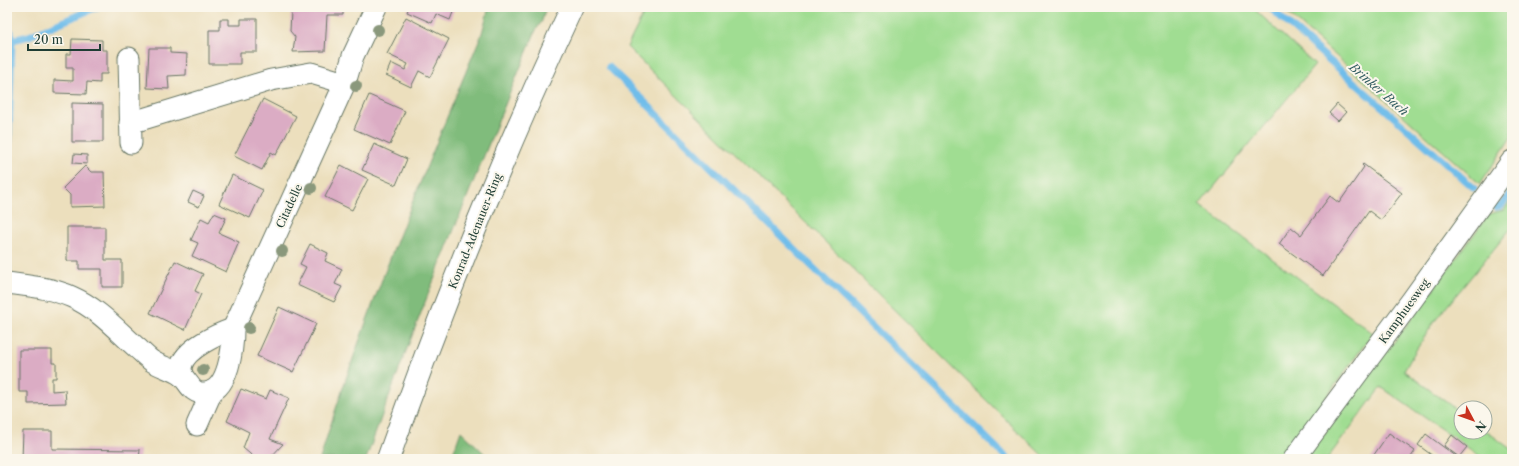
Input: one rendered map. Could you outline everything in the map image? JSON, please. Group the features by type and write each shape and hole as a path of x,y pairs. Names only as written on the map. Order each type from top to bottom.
{"main road":[{"name":"Konrad-Adenauer-Ring","path":"388,459 472,236 526,108 572,7"}],"street":[{"name":"Citadelle","path":"197,425 212,391 222,381 226,372 233,348 233,328 346,83 353,56 376,7"},
{"path":"129,58 131,143"},
{"path":"130,123 271,80 312,73 346,83"},
{"name":"Kamphuesweg","path":"1294,459 1412,300 1512,160"},
{"path":"7,283 45,288 72,296 96,311 152,361 182,376"},
{"path":"212,391 204,393 197,392 189,387 182,376 181,367 187,356 202,344 218,334 233,328"}],"green space":[{"path":"489,7 546,7 542,21 536,30 448,243 366,459 320,459 337,405 375,297 482,33"},
{"path":"647,7 1252,7 1315,65 1199,205 1373,333 1281,459 1046,459 627,47"},
{"path":"1281,7 1512,7 1512,136 1480,184"},
{"path":"1512,198 1512,227 1434,322 1404,371 1453,407 1453,437 1381,387 1327,459 1305,459 1489,214 1504,210"},
{"path":"461,431 490,459 451,459"},
{"path":"1493,436 1512,450 1512,459 1484,459 1457,440 1493,440"}],"building":[{"path":"316,7 343,7 343,15 327,15 325,51 293,52 295,37 290,31 291,11 316,12"},
{"path":"409,7 455,7 450,20 436,14 432,23 407,12"},
{"path":"406,17 449,39 430,77 419,71 411,87 386,75 391,63 405,70 408,64 387,54"},
{"path":"220,19 229,19 229,25 241,25 241,19 257,19 257,52 240,52 240,64 209,64 209,30 220,30"},
{"path":"72,39 102,40 102,50 107,50 107,74 100,74 100,83 87,82 86,94 54,93 54,80 73,81 73,68 66,68 66,54 71,54"},
{"path":"149,48 170,48 170,53 187,54 186,75 168,76 169,89 147,88"},
{"path":"369,95 405,111 390,145 354,129"},
{"path":"263,99 296,116 276,155 271,152 262,170 234,156"},
{"path":"72,103 103,104 103,142 72,142"},
{"path":"1337,104 1346,112 1338,121 1329,113"},
{"path":"374,144 407,159 396,185 362,170"},
{"path":"74,154 87,155 87,164 73,163"},
{"path":"1363,164 1402,193 1381,220 1369,211 1323,276 1279,244 1291,227 1301,235 1330,196 1339,203 1364,167 1362,165"},
{"path":"341,165 368,179 352,210 325,197"},
{"path":"85,166 91,172 104,172 105,206 70,207 70,195 63,188"},
{"path":"232,175 263,190 250,218 219,204"},
{"path":"193,191 204,196 199,207 188,202"},
{"path":"214,213 226,218 219,233 239,242 226,272 192,256 198,243 191,240 201,218 209,222"},
{"path":"67,227 105,227 105,260 122,260 122,287 102,287 102,269 79,269 79,261 67,261"},
{"path":"310,244 328,253 325,261 342,269 335,284 342,287 334,302 297,285 306,267 300,264"},
{"path":"175,261 203,274 195,291 201,294 185,330 150,313"},
{"path":"279,307 316,324 293,372 257,356"},
{"path":"19,350 52,350 52,363 56,363 56,378 52,378 52,391 65,390 66,403 28,404 28,392 19,392"},
{"path":"241,389 266,399 270,390 289,398 270,439 283,444 269,459 256,459 243,448 249,432 227,421"},
{"path":"23,431 52,431 52,449 140,450 139,459 22,459"},
{"path":"1389,433 1415,451 1411,457 1414,459 1371,459"},
{"path":"1426,434 1460,459 1437,459 1418,445"},
{"path":"1452,435 1453,440 1458,440 1467,447 1459,457 1444,446"}],"waterway":[{"name":"Brinker Bach","path":"11,32 12,40 29,36 97,7"},
{"name":"Brinker Bach","path":"1269,7 1474,188"},
{"path":"7,41 12,40 7,192"},
{"path":"609,67 1008,459"},
{"name":"Brinker Bach","path":"1496,207 1501,206 1512,190"},
{"path":"7,259 8,268"}]}
